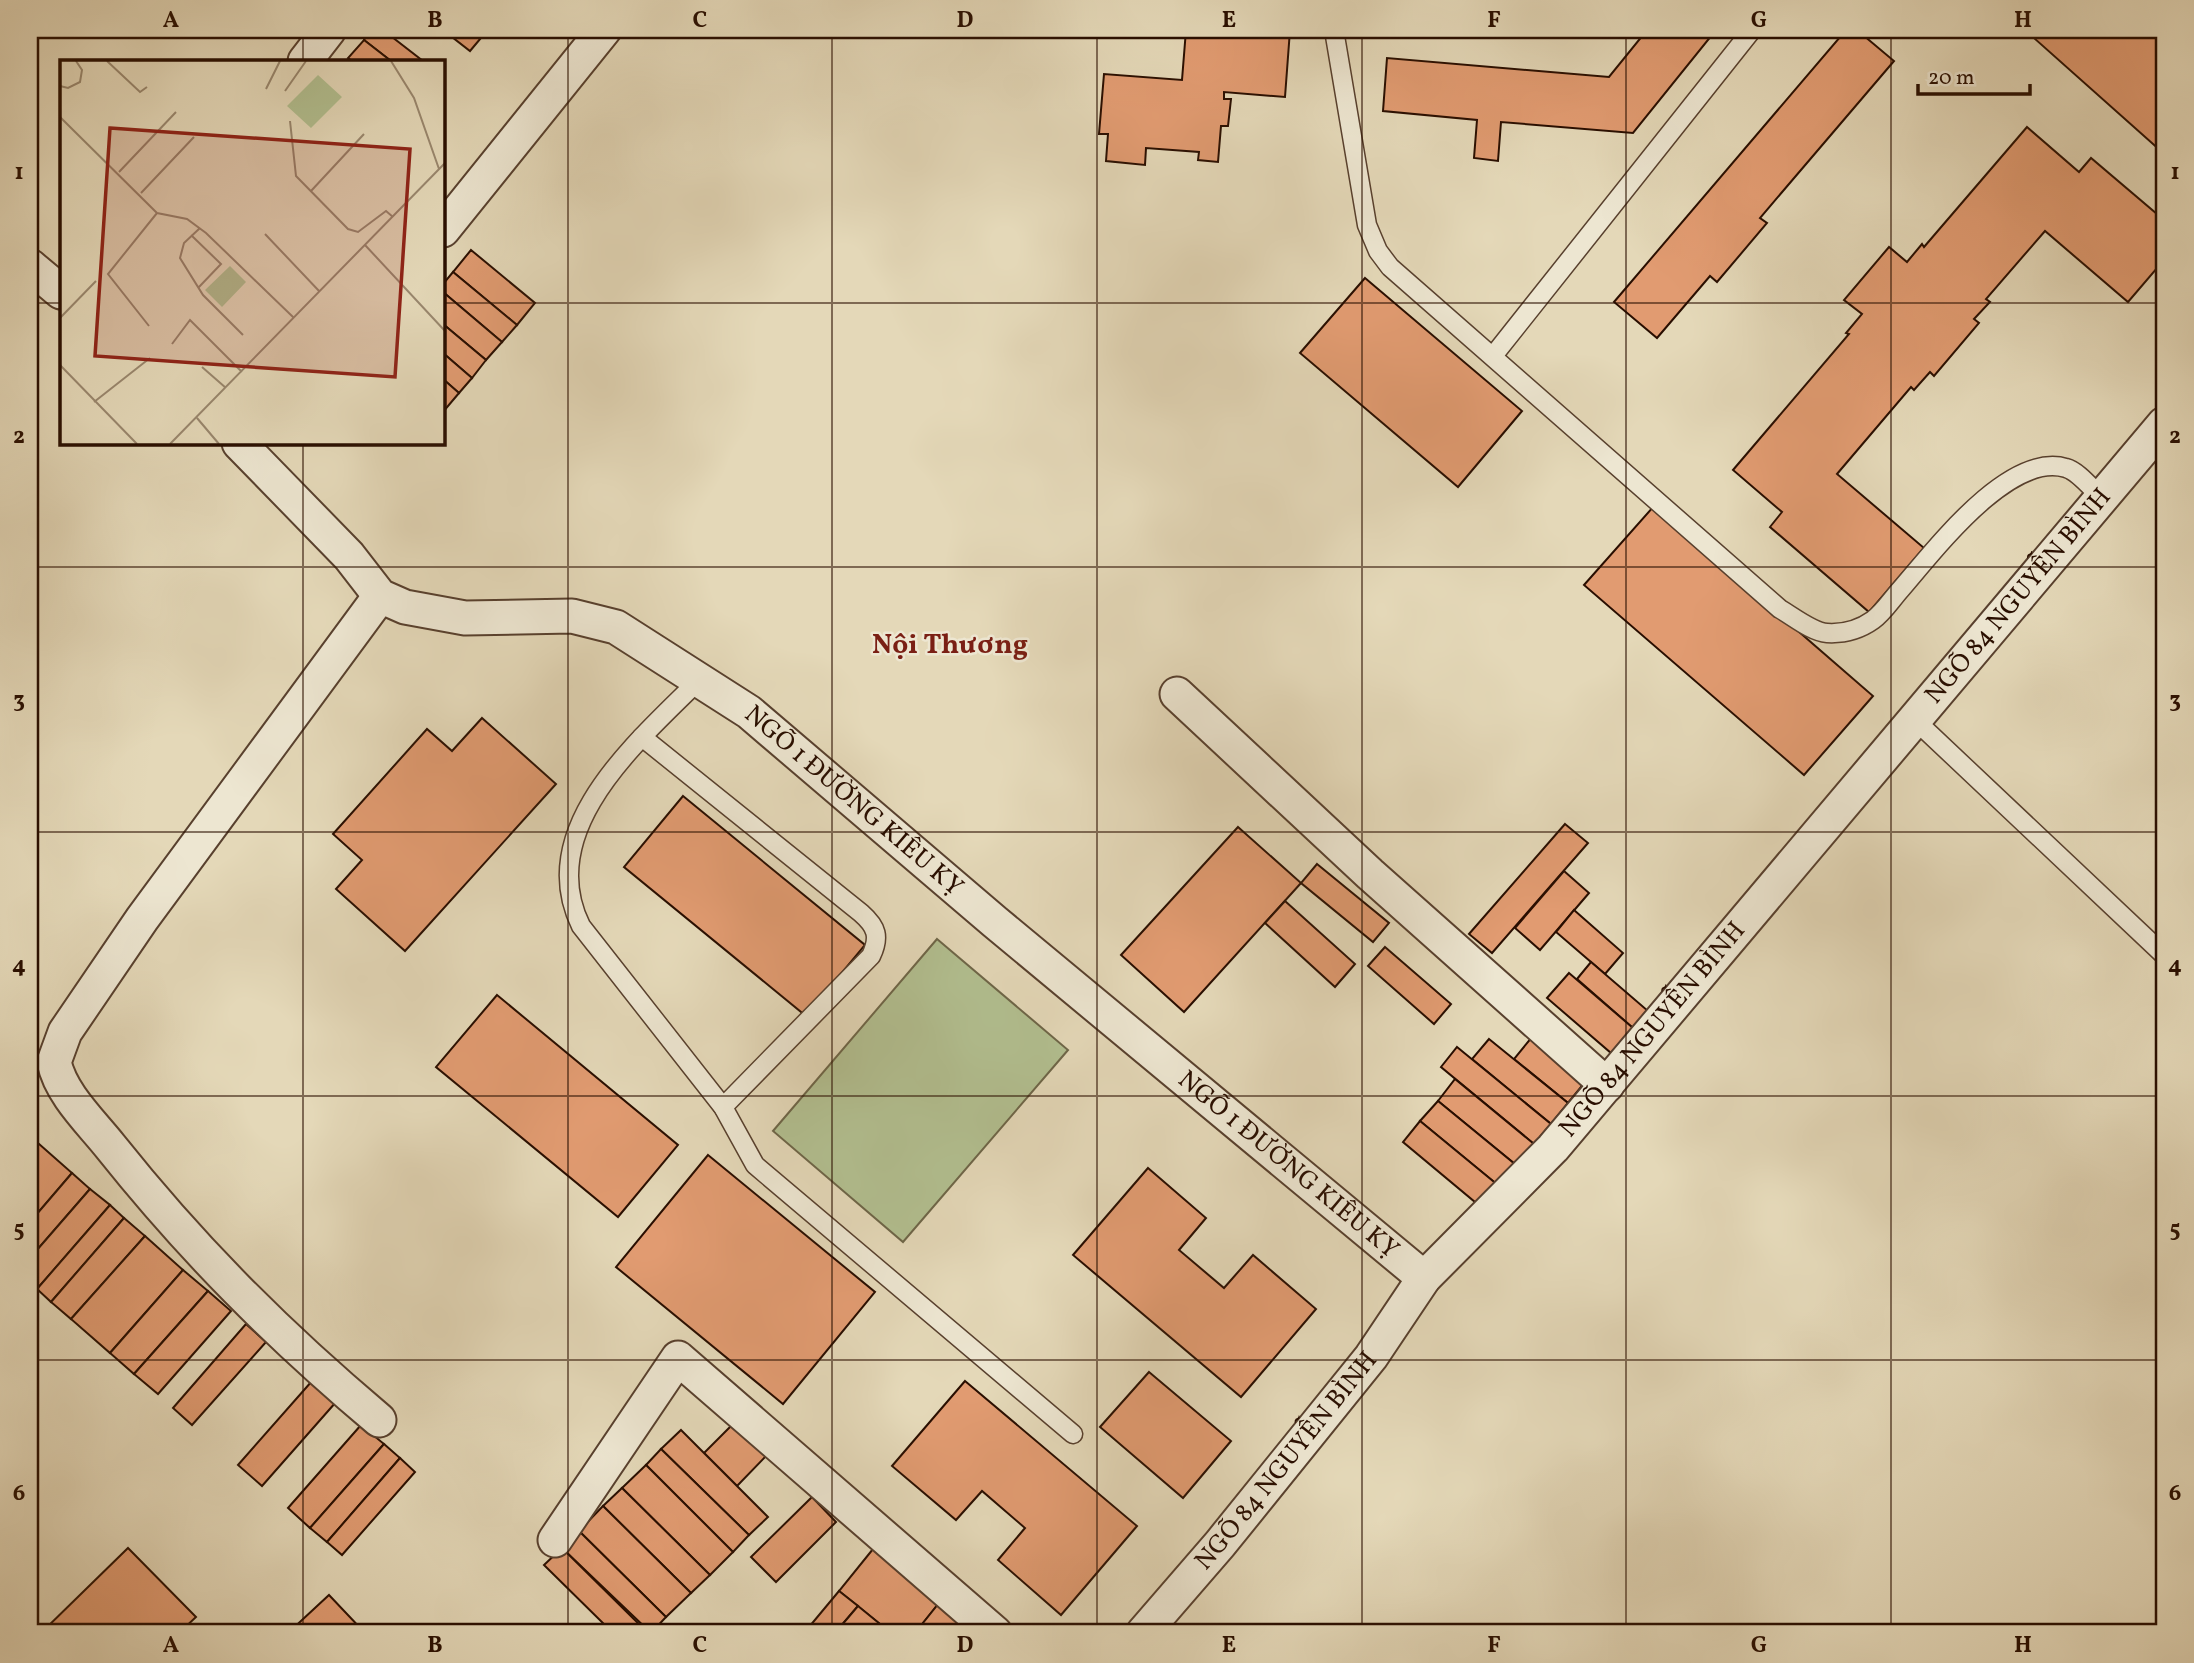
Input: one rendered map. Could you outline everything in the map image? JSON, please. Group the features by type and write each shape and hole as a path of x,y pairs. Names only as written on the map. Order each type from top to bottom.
{"street":[{"path":"306,60 329,30"},
{"path":"444,229 604,30"},
{"path":"30,266 60,291"},
{"name":"NGÕ 84 NGUYỄN BÌNH","path":"1143,1633 1220,1544 1371,1357 1424,1278 1553,1148 2164,424"},
{"path":"255,448 349,556 380,596 142,919 65,1032 54,1062 67,1092 171,1223 302,1356 379,1420"},
{"name":"NGÕ 1 ĐƯỜNG KIÊU KỴ","path":"380,596 405,607 465,618 572,616 602,621 616,627 749,712 995,922 1424,1278"},
{"path":"1177,694 1370,874 1607,1084"},
{"path":"555,1540 678,1358 995,1633"}],"lane":[{"path":"1334,30 1371,236 1390,267 1780,609 1825,633 1852,631 1874,619 1958,525 1988,496 2025,472 2046,464 2069,468 2102,498"},
{"path":"1493,356 1752,30"},
{"path":"699,680 619,761 596,794 571,846 571,906 581,926 723,1107 755,1165 1073,1434"},
{"path":"1915,720 2164,955"},
{"path":"642,737 861,913 877,933 877,942 871,956 723,1107"}],"green space":[{"path":"937,939 1068,1050 903,1242 773,1131"}],"building":[{"path":"371,30 383,30 422,60 390,60 364,40"},
{"path":"443,30 483,30 486,32 470,51"},
{"path":"1186,30 1290,30 1285,97 1224,92 1224,99 1231,99 1228,126 1221,126 1218,162 1198,160 1199,152 1146,148 1145,165 1106,161 1108,134 1099,134 1104,74 1182,80"},
{"path":"1647,30 1716,30 1633,133 1501,122 1498,161 1474,158 1477,120 1383,111 1387,58 1609,77"},
{"path":"1846,30 1857,30 1894,61 1760,218 1767,223 1717,282 1710,276 1657,338 1614,302"},
{"path":"2025,30 2164,30 2162,152"},
{"path":"364,40 390,60 351,60 348,58"},
{"path":"2027,127 2079,172 2091,158 2164,220 2164,260 2128,302 2045,231 1986,299 1990,302 1974,319 1979,323 1934,376 1930,372 1914,390 1911,387 1837,474 1924,548 1869,612 1770,527 1782,512 1733,470 1849,334 1846,333 1862,314 1844,300 1889,247 1907,262 1922,244 1924,247"},
{"path":"471,250 535,303 517,325 453,272"},
{"path":"453,272 517,325 502,342 444,293 444,283"},
{"path":"1365,278 1522,411 1458,487 1300,353"},
{"path":"444,293 502,342 486,360 444,325"},
{"path":"444,325 486,360 472,378 444,354"},
{"path":"444,354 472,378 459,393 444,380"},
{"path":"444,380 459,393 444,411"},
{"path":"1654,506 1873,696 1804,775 1584,585"},
{"path":"482,718 556,784 405,951 336,889 362,860 333,834 427,729 452,751"},
{"path":"683,796 865,945 806,1016 624,867"},
{"path":"1565,824 1588,843 1492,953 1469,934"},
{"path":"1238,827 1301,883 1184,1012 1121,955"},
{"path":"1317,864 1389,923 1373,942 1301,883"},
{"path":"1564,871 1589,893 1540,950 1515,928"},
{"path":"1285,901 1355,964 1335,987 1265,923"},
{"path":"1574,910 1623,953 1605,974 1556,932"},
{"path":"1385,947 1451,1004 1434,1024 1368,966"},
{"path":"1591,962 1648,1011 1633,1028 1577,979"},
{"path":"1569,973 1633,1028 1611,1053 1547,998"},
{"path":"497,995 678,1145 618,1217 436,1067"},
{"path":"1532,1037 1586,1081 1568,1103 1514,1059"},
{"path":"1489,1039 1568,1103 1551,1124 1472,1059"},
{"path":"1457,1047 1551,1124 1534,1144 1441,1067"},
{"path":"1455,1079 1534,1144 1516,1165 1438,1101"},
{"path":"1438,1101 1516,1165 1499,1186 1420,1121"},
{"path":"1420,1121 1499,1186 1481,1207 1403,1142"},
{"path":"30,1136 72,1173 30,1222"},
{"path":"708,1155 875,1292 783,1404 616,1267"},
{"path":"1148,1168 1206,1218 1179,1250 1224,1288 1253,1255 1316,1309 1241,1397 1073,1255"},
{"path":"72,1173 90,1189 30,1258 30,1222"},
{"path":"90,1189 110,1205 37,1289 30,1283 30,1258"},
{"path":"110,1205 124,1218 51,1302 37,1289"},
{"path":"124,1218 145,1236 71,1319 51,1302"},
{"path":"145,1236 183,1270 110,1353 71,1319"},
{"path":"183,1270 208,1291 134,1374 110,1353"},
{"path":"208,1291 231,1311 158,1394 134,1374"},
{"path":"246,1324 266,1342 192,1425 173,1408"},
{"path":"1149,1372 1231,1441 1183,1498 1100,1427"},
{"path":"312,1381 336,1402 262,1486 238,1465"},
{"path":"965,1381 1137,1526 1061,1615 998,1560 1025,1528 982,1491 956,1520 892,1466"},
{"path":"735,1422 767,1455 737,1486 704,1453"},
{"path":"361,1425 384,1444 310,1528 288,1508"},
{"path":"681,1430 768,1517 749,1535 661,1449"},
{"path":"384,1444 400,1458 327,1542 310,1528"},
{"path":"661,1449 749,1535 733,1552 646,1465"},
{"path":"400,1458 415,1472 342,1555 327,1542"},
{"path":"646,1465 733,1552 710,1575 622,1488"},
{"path":"622,1488 710,1575 691,1593 603,1506"},
{"path":"812,1497 836,1522 776,1582 751,1557"},
{"path":"603,1506 691,1593 666,1617 579,1531"},
{"path":"579,1531 666,1617 651,1633 562,1548"},
{"path":"128,1548 196,1617 179,1633 41,1633"},
{"path":"562,1548 648,1633 613,1633 544,1565"},
{"path":"873,1549 939,1603 915,1633 891,1633 839,1591"},
{"path":"839,1591 858,1606 835,1633 804,1633"},
{"path":"329,1595 365,1633 288,1633"},
{"path":"939,1603 977,1633 915,1633"},
{"path":"858,1606 891,1633 835,1633"}],"district":[{"name":"Nội Thương","path":"950,645"}]}
